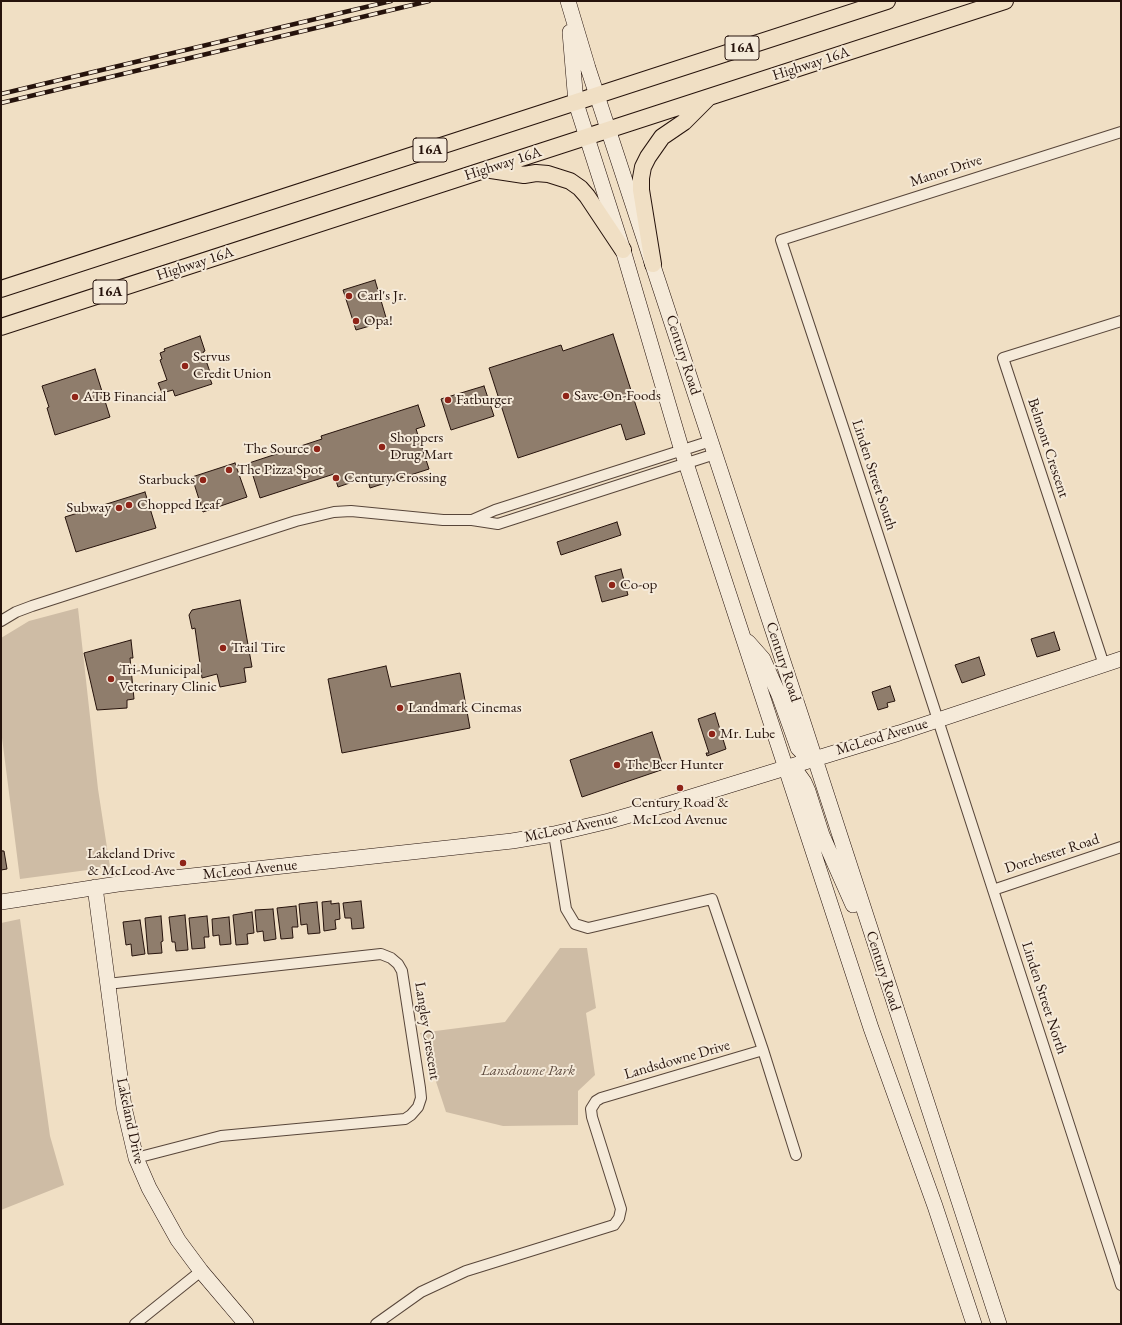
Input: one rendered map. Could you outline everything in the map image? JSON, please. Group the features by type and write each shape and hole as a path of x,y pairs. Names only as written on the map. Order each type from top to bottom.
{"main road":[{"name":"Century Road","path":"974,1324 935,1206 871,1028 743,637 685,457 623,250 576,102 568,1 608,130 815,758 998,1324"},
{"name":"16A","path":"1,289 887,1"},
{"name":"Highway 16A","path":"1,327 1005,1"},
{"path":"653,264 641,190 643,167 648,157 662,138 684,122 710,96"},
{"path":"488,169 524,175 536,173 548,174 570,181 580,188 587,196 623,250"},
{"path":"743,637 763,659 779,695 798,748 802,753 815,758"},
{"name":"McLeod Avenue","path":"1,902 95,887 512,841 554,834 609,822 899,733 1121,659"},
{"path":"786,767 799,775 804,782 822,835 885,977"},
{"name":"Lakeland Drive","path":"95,887 124,1107 136,1158 149,1188 178,1240 201,1271 246,1324"}],"street":[{"name":"Manor Drive","path":"781,240 1121,132"},
{"name":"Linden Street South","path":"781,240 938,719"},
{"name":"Belmont Crescent","path":"1104,665 1003,358 1121,321"},
{"path":"1,621 16,612 39,603 296,521 334,512 351,511 443,520 472,520 495,510 713,448"},
{"name":"Linden Street North","path":"938,719 1121,1285"},
{"path":"554,834 566,909 575,924 588,928 712,899 763,1050 796,1156"},
{"name":"Dorchester Road","path":"993,890 1121,847"},
{"name":"Langley Crescent","path":"107,984 382,954 391,958 398,964 402,971 421,1098 418,1107 412,1115 405,1119 221,1136 136,1158"},
{"name":"Landsdowne Drive","path":"376,1324 421,1292 466,1272 614,1225 619,1218 621,1209 592,1117 591,1109 596,1101 601,1098 763,1050"},
{"path":"135,1324 201,1271"}],"green space":[{"path":"78,608 98,789 110,867 20,879 1,730 1,638 29,621"},
{"path":"20,919 50,1136 64,1185 1,1210 1,923"},
{"name":"Lansdowne Park","path":"560,948 587,948 596,1008 586,1013 595,1075 578,1091 578,1125 503,1126 446,1112 420,1033 505,1022"}],"building":[{"path":"375,280 387,321 356,330 343,290"},
{"name":"Save-On-Foods","path":"613,334 645,434 626,440 621,424 518,458 489,368 561,345 563,351"},
{"name":"Servus Credit Union","path":"200,336 205,351 203,352 210,372 208,373 212,384 175,396 173,390 162,393 158,383 167,380 160,360 162,359 160,353 165,351 164,349"},
{"name":"ATB Financial","path":"95,369 110,417 55,435 47,408 49,407 42,386"},
{"path":"484,386 494,416 451,430 441,399"},
{"path":"418,405 425,426 416,429 429,469 370,488 367,477 338,487 334,474 260,498 249,463 322,439 321,436"},
{"path":"235,463 247,497 203,512 192,477"},
{"path":"145,492 156,528 76,552 65,517"},
{"name":"Co-op","path":"617,522 621,535 561,555 557,542"},
{"name":"Co-op","path":"621,569 628,595 602,602 595,576"},
{"name":"Trail Tire","path":"240,600 252,667 244,668 246,682 220,687 217,674 202,678 195,628 192,629 189,615 192,610"},
{"path":"1054,632 1060,650 1037,657 1031,639"},
{"name":"Tri-Municipal Veterinary Clinic","path":"131,640 133,658 130,658 134,699 127,700 127,708 97,710 84,653"},
{"path":"979,657 985,675 962,683 955,665"},
{"name":"Landmark Cinemas","path":"386,666 391,687 460,673 470,728 342,753 328,679"},
{"path":"890,686 895,701 887,703 888,707 878,710 872,692"},
{"name":"Mr. Lube","path":"715,713 726,749 707,756 706,753 709,753 698,719"},
{"name":"The Beer Hunter","path":"652,732 664,769 582,797 570,760"},
{"path":"1,848 2,851 4,851 7,869 1,870"},
{"path":"331,901 331,904 339,903 340,919 335,920 336,929 324,931 322,902"},
{"path":"361,901 364,928 352,929 351,918 345,918 343,903"},
{"path":"317,902 320,933 308,934 307,924 301,925 299,904"},
{"path":"296,906 298,927 292,927 293,938 281,939 277,908"},
{"path":"273,909 276,939 264,941 263,931 257,932 255,910"},
{"path":"252,912 254,933 247,934 248,944 236,945 233,915"},
{"path":"185,915 188,950 176,951 175,942 172,942 169,917"},
{"path":"161,916 163,941 161,942 162,953 148,954 145,918"},
{"path":"207,916 209,937 204,937 205,948 192,949 189,918"},
{"path":"229,917 231,944 220,945 219,935 213,936 212,919"},
{"path":"140,920 145,954 132,956 131,944 126,945 123,922"}],"railway":[{"path":"1,94 391,1"},
{"path":"1,103 429,1"}],"place":[{"name":"Carl's Jr.","path":"349,296"},
{"name":"Opa!","path":"356,321"},
{"name":"Servus Credit Union","path":"185,366"},
{"name":"Save-On-Foods","path":"566,396"},
{"name":"ATB Financial","path":"75,397"},
{"name":"Fatburger","path":"448,400"},
{"name":"Shoppers Drug Mart","path":"382,447"},
{"name":"The Source","path":"317,449"},
{"name":"The Pizza Spot","path":"229,470"},
{"name":"Century Crossing","path":"336,478"},
{"name":"Starbucks","path":"203,480"},
{"name":"Chopped Leaf","path":"129,505"},
{"name":"Subway","path":"119,508"},
{"name":"Co-op","path":"612,585"},
{"name":"Trail Tire","path":"223,648"},
{"name":"Tri-Municipal Veterinary Clinic","path":"111,679"},
{"name":"Landmark Cinemas","path":"400,708"},
{"name":"Mr. Lube","path":"712,734"},
{"name":"The Beer Hunter","path":"617,765"},
{"name":"Century Road & McLeod Avenue","path":"680,788"},
{"name":"Lakeland Drive & McLeod Ave","path":"183,863"}]}
